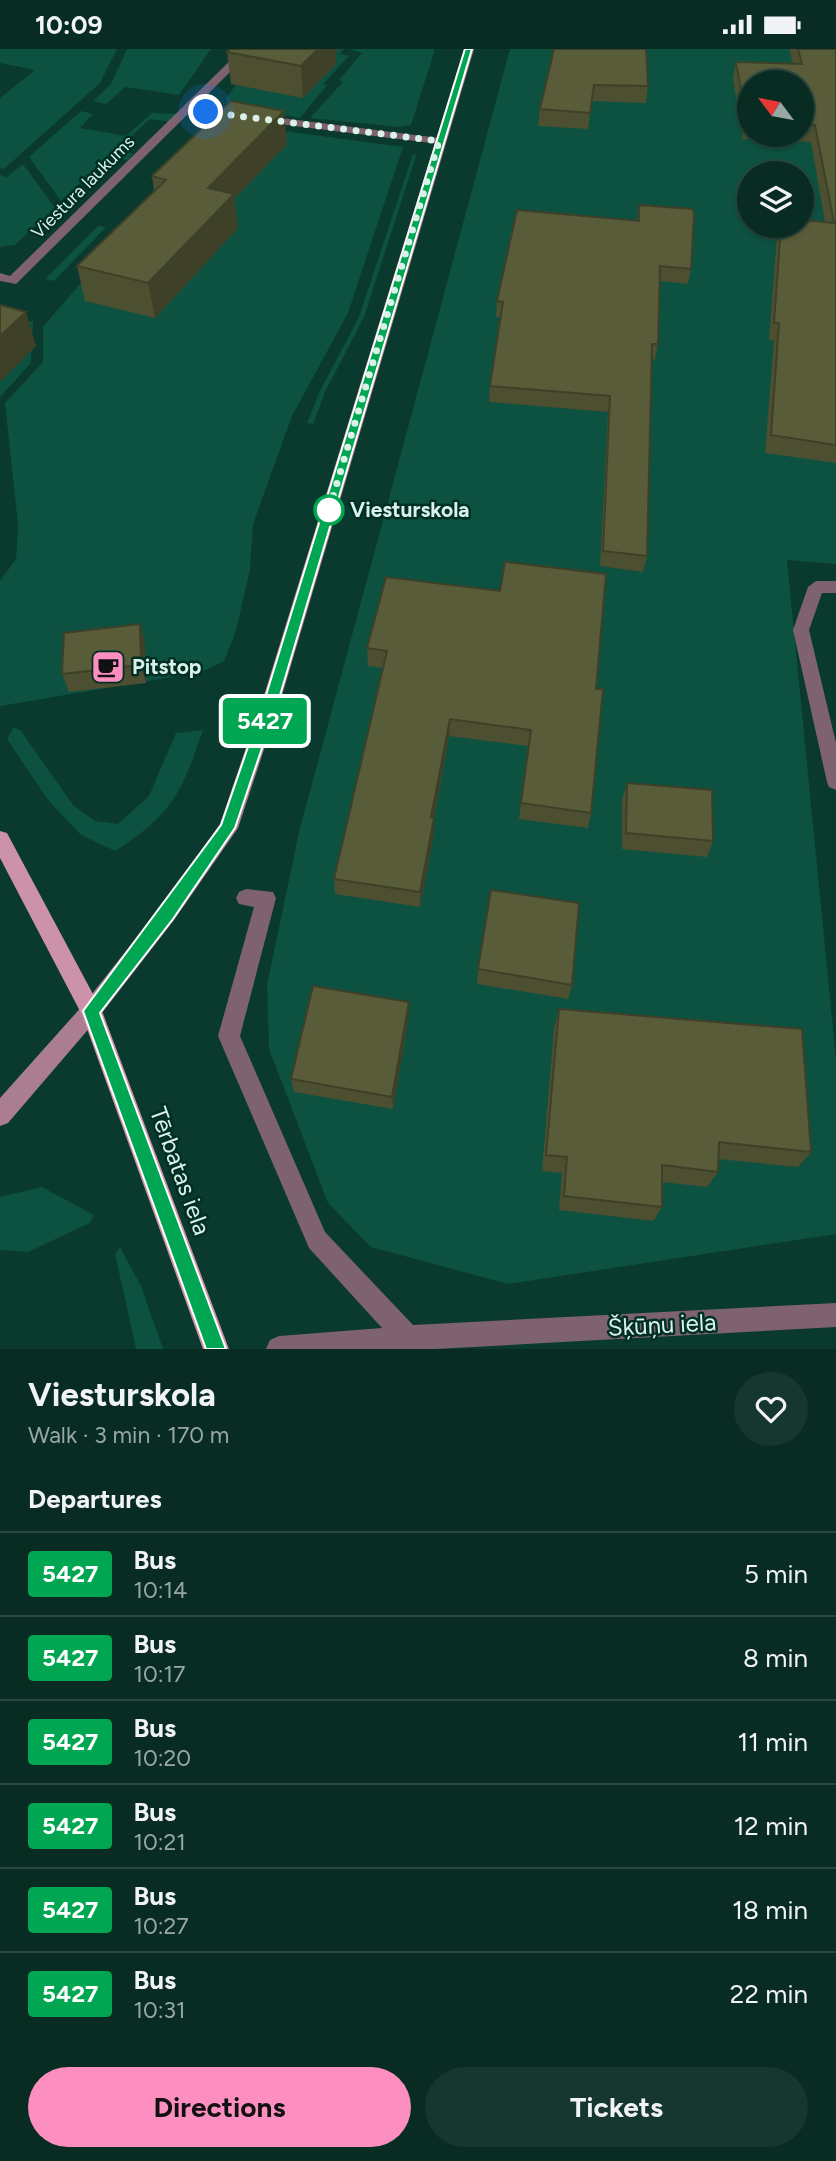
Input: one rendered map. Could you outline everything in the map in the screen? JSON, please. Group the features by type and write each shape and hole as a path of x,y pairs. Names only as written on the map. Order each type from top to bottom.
{"main road":[{"path":"0,1115 91,1011 167,914 228,828 278,679 468,49"},
{"name":"Tērbatas iela","path":"0,839 91,1011 216,1349"}],"street":[{"name":"Viestura laukums","path":"0,277 12,281 248,49"},
{"path":"187,109 439,141"},
{"path":"836,587 816,587 801,630 836,782"},
{"path":"246,898 266,898 229,1036 317,1240 408,1338"},
{"name":"Šķūņu iela","path":"279,1349 408,1338 836,1315"}],"green space":[{"path":"0,49 117,49 100,83 4,169 0,168 0,98 35,70 0,63"},
{"path":"127,49 211,49 179,95 125,87 106,104 93,101 111,84"},
{"path":"263,49 344,49 340,54 349,56 323,84 327,85 300,118 229,106 226,98"},
{"path":"350,49 435,49 411,125 399,127 310,118 343,82 339,80 362,53"},
{"path":"510,49 836,49 836,564 787,560 836,1059 836,1234 508,1284 371,1247 328,1203 269,1049 267,985 299,832"},
{"path":"81,111 93,114 80,128 126,136 152,113 176,114 170,122 150,119 118,149 133,154 128,160 109,156 61,201 29,157"},
{"path":"255,127 403,147 348,313 292,416 253,524 250,569 236,631 224,661 202,672 0,706 0,581 16,559 18,524 5,403 43,362 43,327 121,236"},
{"path":"413,154 416,156 364,317 325,392 313,424 307,423 320,391 359,317"},
{"path":"23,164 55,208 15,245 0,247 0,175 7,177"},
{"path":"98,226 106,227 54,281 45,279"},
{"path":"33,321 31,363 0,397 0,382 28,354 22,322"},
{"path":"14,727 21,731 73,805 95,821 118,824 149,796 176,733 203,730 181,786 172,800 150,826 115,851 81,835 48,800 7,739"},
{"path":"42,1187 94,1215 90,1223 28,1252 0,1250 0,1197"},
{"path":"120,1247 141,1286 163,1349 136,1349 115,1254"}],"building":[{"path":"230,49 318,49 301,66 227,52"},
{"path":"554,49 646,49 648,86 594,85 590,113 540,109"},
{"path":"798,49 836,49 836,445 771,435 779,323 774,323 780,238 814,238 814,221 834,223 814,125 814,70 737,70 736,62 802,64"},
{"path":"231,101 284,111 208,188 234,194 148,283 77,266 166,180 152,176"},
{"path":"639,205 692,209 694,213 691,269 660,266 658,344 652,344 647,556 603,551 610,396 490,386 503,302 497,301 517,210 639,221"},
{"path":"0,305 26,312 0,336"},
{"path":"505,562 606,574 596,689 603,689 591,813 521,803 531,730 450,719 420,892 334,879 387,651 367,648 386,577 500,591"},
{"path":"140,624 141,665 62,674 64,633"},
{"path":"627,783 712,790 713,841 626,833"},
{"path":"491,890 579,903 572,985 478,969"},
{"path":"313,986 409,1002 392,1097 291,1079"},
{"path":"559,1009 802,1029 811,1152 719,1142 718,1172 662,1165 662,1207 564,1196 567,1157 546,1155"}],"bus line":[{"name":"5427","path":"216,1349 91,1011 167,914 228,828 274,692 468,49"}],"place":[{"name":"Viesturskola","path":"329,510"},
{"name":"Pitstop","path":"108,667"}],"route":[{"path":"206,112 439,141 329,510"}]}
